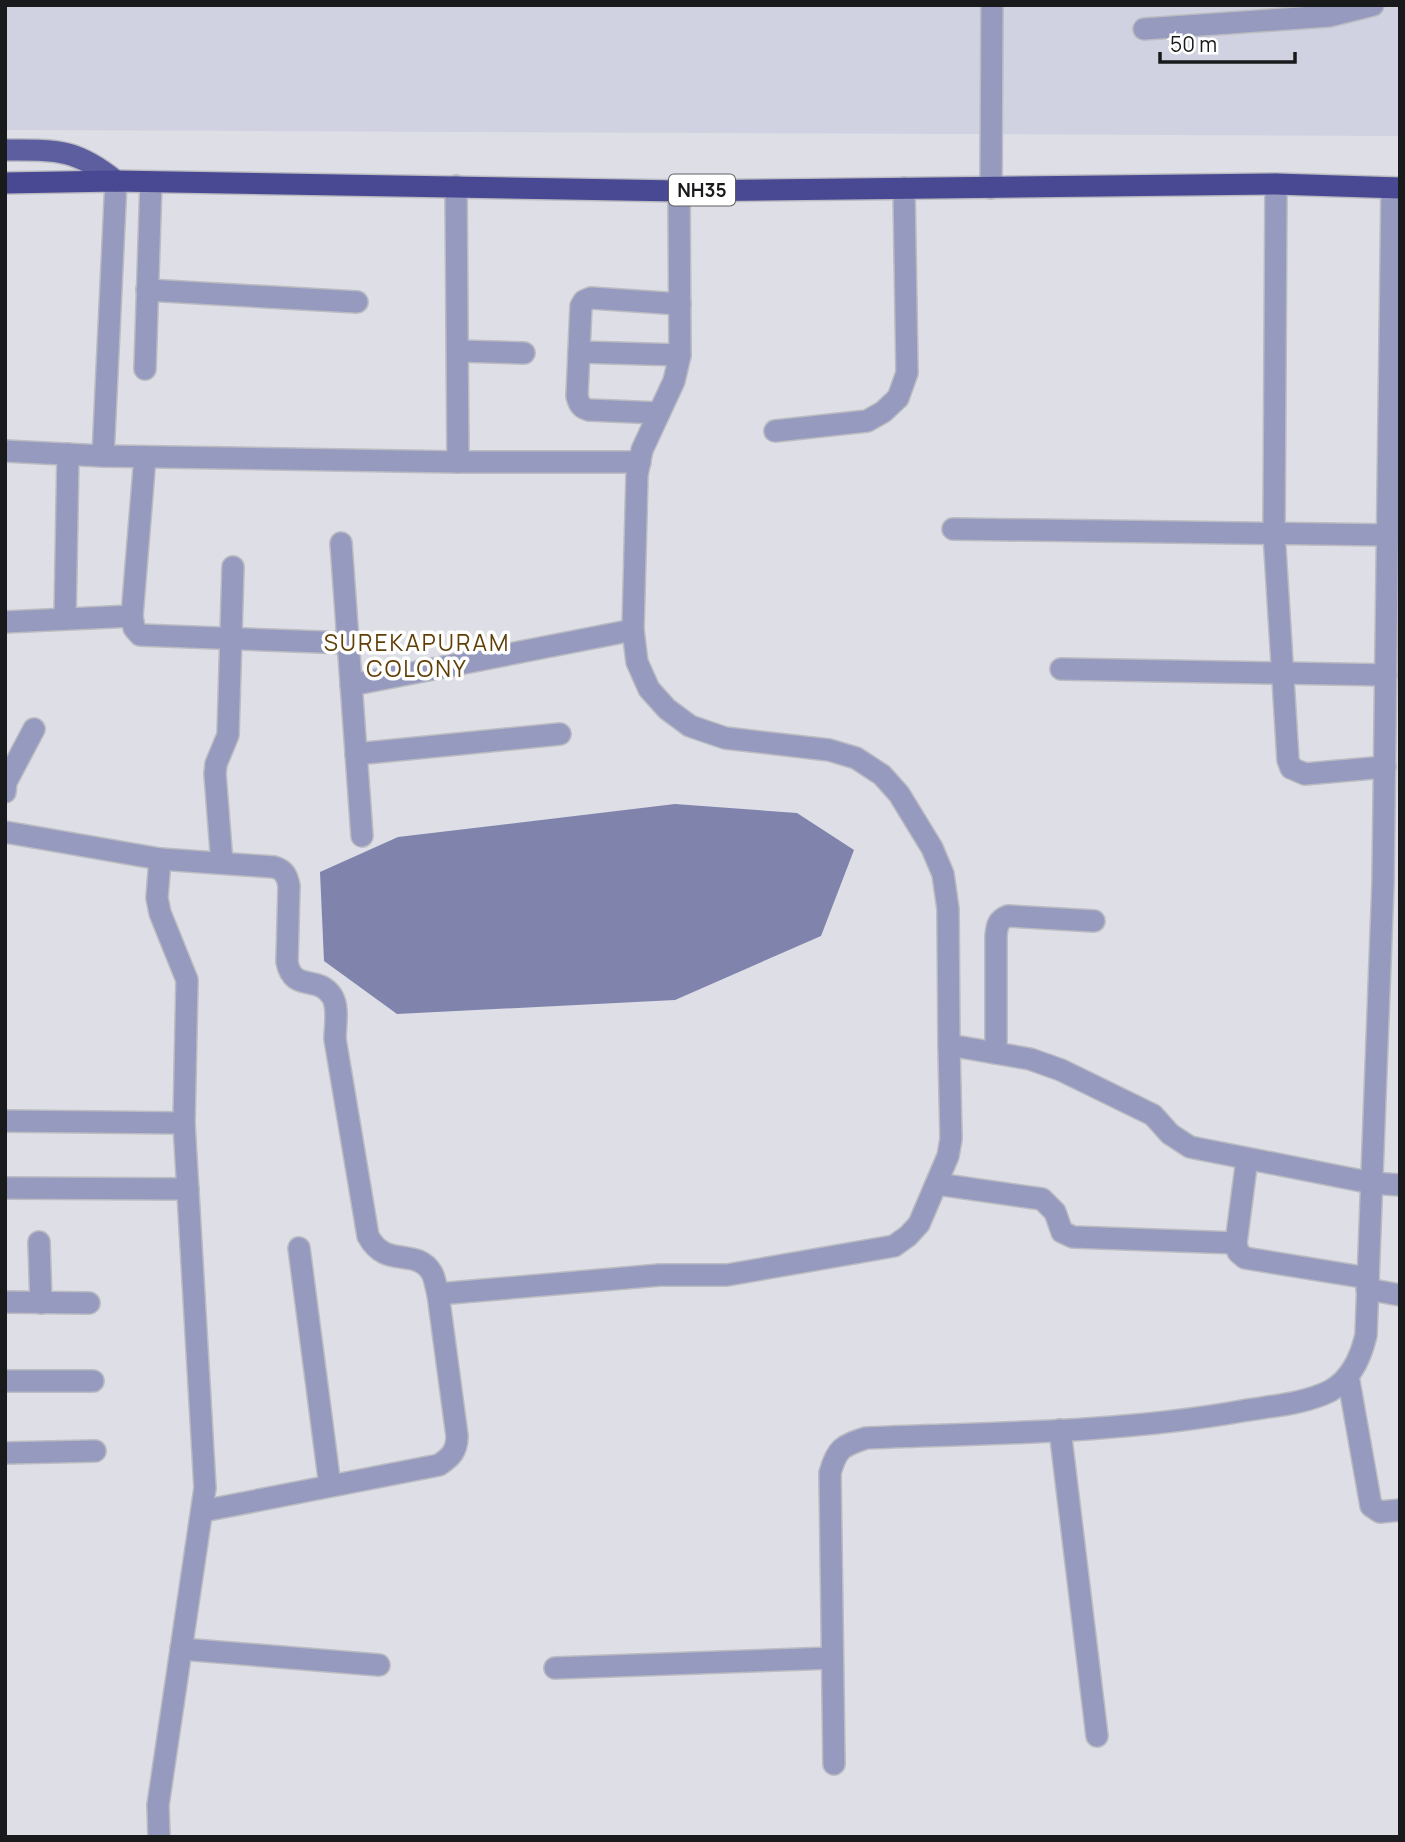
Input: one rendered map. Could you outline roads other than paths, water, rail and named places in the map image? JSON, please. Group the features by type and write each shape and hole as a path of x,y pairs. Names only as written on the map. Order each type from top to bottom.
{"highway":[{"name":"NH35","path":"5,183 116,181 679,191 1276,184 1396,188"}],"main road":[{"path":"5,150 52,150 74,155 94,164 116,181"}],"street":[{"path":"991,188 992,5"},
{"path":"1144,29 1329,16 1373,5"},
{"path":"103,456 116,181"},
{"path":"145,369 151,183"},
{"path":"1276,184 1274,533 1288,760 1291,768 1304,774 1385,767"},
{"path":"456,186 458,462"},
{"path":"775,431 867,421 898,398 907,373 904,188"},
{"path":"834,1764 830,1473 835,1455 844,1445 866,1438 1181,1422 1305,1399 1331,1390 1348,1376 1361,1357 1366,1335 1372,1184 1390,978 1385,767 1396,188"},
{"path":"438,1294 651,1275 727,1275 894,1246 919,1224 937,1184 951,1139 948,909 943,874 932,848 899,794 882,775 856,758 829,750 725,738 690,726 667,709 649,689 637,662 633,630 636,495 642,450 674,382 680,355 679,191"},
{"path":"146,290 357,302"},
{"path":"659,413 583,408 577,396 581,306 591,298 680,303"},
{"path":"458,351 524,353"},
{"path":"579,352 680,355"},
{"path":"5,452 458,462 640,462"},
{"path":"65,619 68,454"},
{"path":"145,457 132,616 134,628 139,635 152,638 348,643"},
{"path":"953,529 1388,535"},
{"path":"341,543 362,836"},
{"path":"222,863 215,775 216,764 228,735 233,567"},
{"path":"5,622 132,616"},
{"path":"351,685 633,630"},
{"path":"1061,669 1386,675"},
{"path":"5,792 6,782 33,729"},
{"path":"356,754 560,734"},
{"path":"5,832 160,859 282,869 289,886 289,973 297,980 319,985 332,995 335,1007 335,1039 368,1236 382,1253 414,1259 425,1265 433,1274 457,1436 457,1448 450,1458 439,1465 202,1511"},
{"path":"159,1837 158,1805 205,1488 205,1449 184,1123 187,980 160,913 157,898 160,859"},
{"path":"996,1053 996,936 1001,919 1009,916 1094,921"},
{"path":"949,1045 1046,1064 1153,1115 1170,1134 1189,1147 1372,1184 1400,1185"},
{"path":"5,1121 184,1123"},
{"path":"1247,1159 1236,1244 1238,1252 1245,1258 1368,1283 1400,1295"},
{"path":"937,1184 1042,1199 1055,1212 1062,1232 1073,1237 1236,1244"},
{"path":"5,1188 188,1189"},
{"path":"39,1242 41,1303"},
{"path":"299,1248 330,1486"},
{"path":"5,1303 89,1303"},
{"path":"1348,1376 1371,1506 1380,1512 1400,1510"},
{"path":"5,1381 93,1381"},
{"path":"1060,1430 1097,1736"},
{"path":"5,1453 95,1451"},
{"path":"181,1649 379,1665"},
{"path":"555,1668 832,1658"}],"water":[{"path":"675,804 797,813 854,850 821,936 675,1000 397,1014 324,961 320,872 398,837"}],"district":[{"name":"SUREKAPURAM COLONY","path":"417,655"}]}
